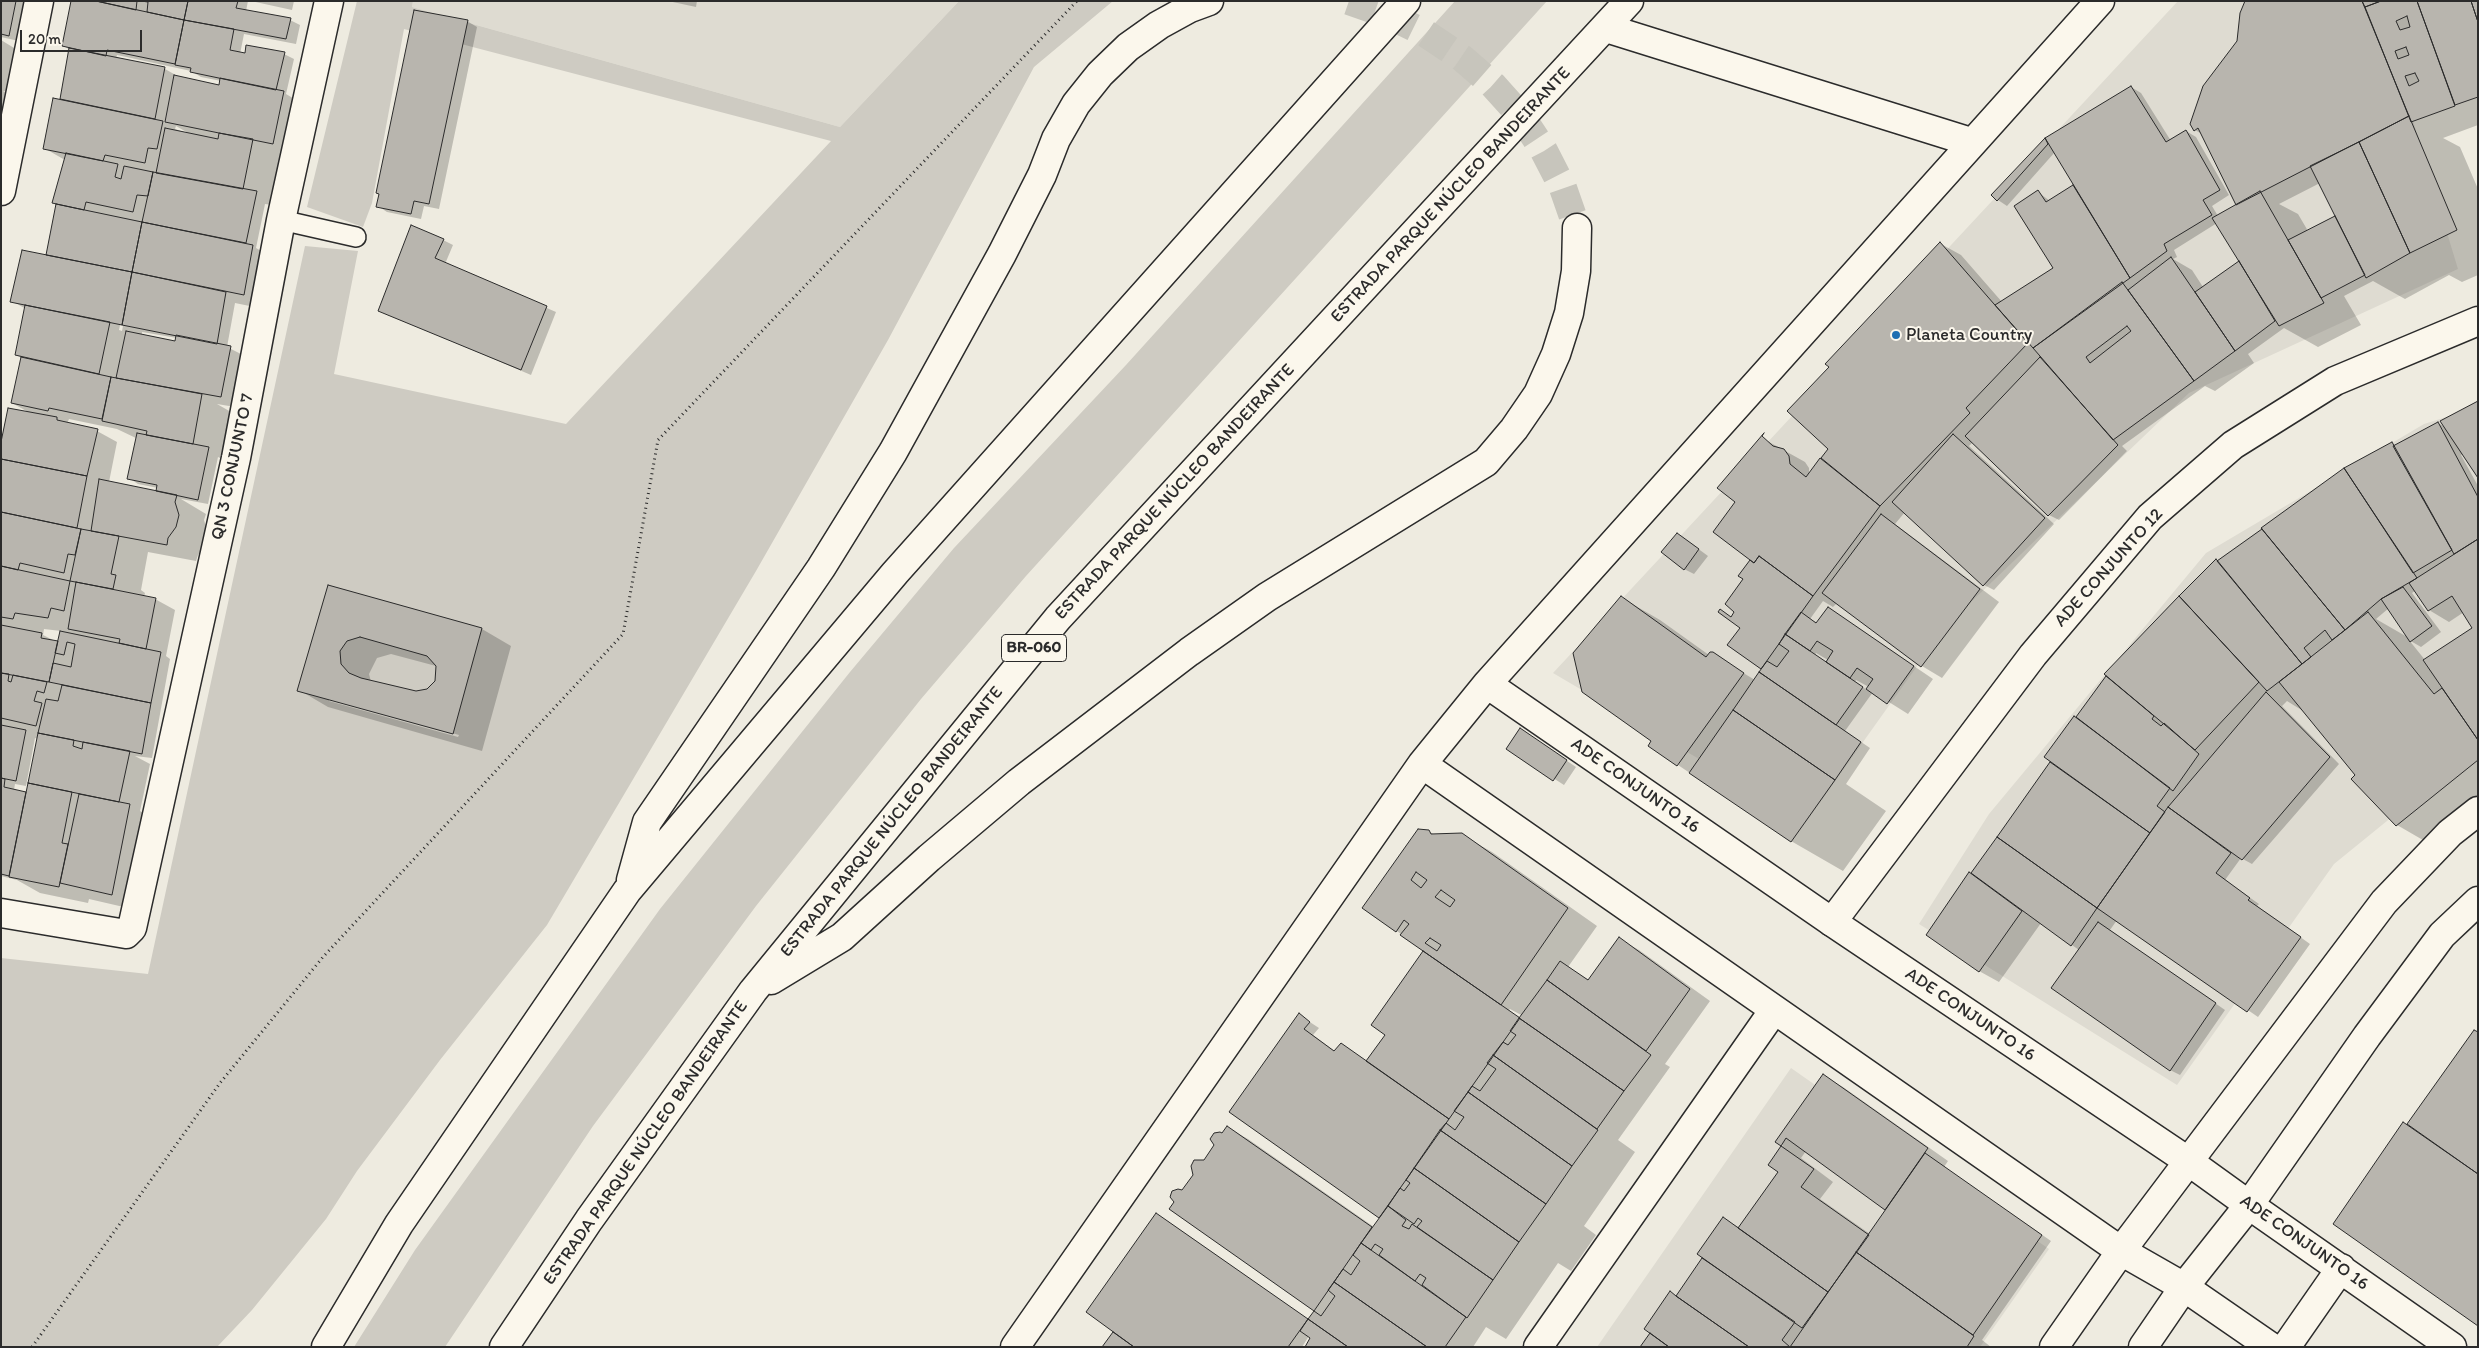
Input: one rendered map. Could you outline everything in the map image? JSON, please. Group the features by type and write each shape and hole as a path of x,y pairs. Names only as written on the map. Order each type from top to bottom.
{"main road":[{"path":"1,191 39,1"},
{"name":"QN 3 CONJUNTO 7","path":"1,913 126,934 131,932 236,458 281,220 329,1"},
{"path":"627,891 647,822 821,568 893,452 1002,254 1042,175 1056,139 1076,104 1100,74 1128,47 1159,25 1190,8 1209,1"},
{"path":"326,1345 400,1224 627,891 895,573 1406,1"},
{"name":"ESTRADA PARQUE NÚCLEO BANDEIRANTE","path":"504,1347 589,1220 753,991 1058,618 1629,1"},
{"path":"1015,1347 1422,764 1487,684 1971,142 2100,1"},
{"path":"1606,28 1971,142"},
{"path":"753,991 842,937 929,858 1020,782 1189,652 1267,596 1486,462 1514,429 1538,394 1556,354 1569,313 1576,271 1577,228"},
{"name":"ADE CONJUNTO 12","path":"1832,922 2032,655 2150,517 2233,445 2335,381 2478,321"},
{"name":"ADE CONJUNTO 16","path":"1487,684 1832,922 2188,1161 2452,1347"},
{"path":"1422,764 2121,1251 2184,1287 2271,1347"},
{"path":"2054,1347 2121,1251 2384,902 2450,833 2478,811"},
{"path":"2143,1347 2184,1287 2249,1205 2367,1036 2437,943 2478,902"},
{"path":"1538,1347 1774,1010"},
{"path":"2286,1347 2341,1268"}],"lane":[{"path":"281,220 356,237"}],"path":[{"path":"32,1347 220,1082 323,956 622,634 658,440 1076,1"}],"shaded area":[{"path":"357,1 413,1 412,7 840,127 959,1 1113,1 1034,67 888,340 756,571 547,925 440,1060 357,1171 326,1219 252,1310 217,1347 1,1347 1,958 148,974 305,246 358,251 334,374 566,424 831,141 404,29 372,203 363,227 307,207"},
{"path":"413,1 959,1 840,127 412,7"},
{"path":"1455,1 1547,1 1026,576 921,699 756,906 593,1126 445,1347 354,1347 415,1250 660,909 850,672 954,548 1126,365"},
{"path":"2178,1 2478,1 2478,94 2411,114 2458,269 2189,393 1945,627 1806,822 1553,673"},
{"path":"2478,407 2478,747 2334,864 2177,1085 1919,924 1989,814 2206,553 2424,424"},
{"path":"1791,1068 2049,1249 1980,1347 1597,1347"}],"building":[{"path":"1,1 16,1 9,36 1,34"},
{"path":"71,1 96,1 184,20 175,64 107,50 106,56 62,46"},
{"path":"96,1 137,1 136,10"},
{"path":"141,1 188,1 184,20 147,12 148,2"},
{"path":"188,1 238,1 236,8 291,18 286,39 184,20"},
{"path":"2245,1 2362,1 2409,116 2236,205 2198,128 2194,131 2190,124 2203,86 2237,41 2240,13"},
{"path":"2362,1 2381,1 2365,7"},
{"path":"2381,1 2417,1 2455,106 2411,122 2365,7","holes":["2407,16 2410,27 2400,30 2396,21","2406,47 2409,55 2398,59 2395,51","2415,73 2419,81 2409,86 2405,76"]},
{"path":"2417,1 2471,1 2478,22 2478,97 2455,105"},
{"path":"2471,1 2478,1 2478,22"},
{"path":"414,10 468,20 429,204 414,201 411,214 376,207 379,194 376,193"},
{"path":"184,20 234,29 230,50 245,53 246,45 285,52 276,90 190,72 191,68 175,65"},
{"path":"69,48 165,67 155,119 60,99"},
{"path":"174,75 219,85 220,78 284,91 273,144 165,122"},
{"path":"2131,86 2166,142 2186,130 2220,190 2203,200 2212,215 2164,244 2167,251 2130,278 2045,138"},
{"path":"53,98 163,121 157,149 148,148 145,163 105,155 103,161 43,149"},
{"path":"2409,116 2457,230 2410,253 2359,142"},
{"path":"165,128 218,139 219,133 253,139 243,189 156,173"},
{"path":"2045,138 2048,144 1997,201 1991,195"},
{"path":"2359,142 2410,253 2366,278 2310,166"},
{"path":"66,153 118,164 115,177 121,179 124,166 153,172 148,196 137,195 133,212 86,202 84,210 52,203"},
{"path":"153,172 257,191 246,243 142,222"},
{"path":"2073,185 2130,278 2033,348 1995,305 2053,268 2014,206 2038,190 2046,202"},
{"path":"2260,191 2324,303 2279,326 2212,218"},
{"path":"56,204 142,222 132,272 46,255"},
{"path":"2335,216 2365,275 2321,298 2288,240"},
{"path":"142,222 253,245 244,295 132,272"},
{"path":"411,225 444,239 435,258 547,306 521,370 378,311"},
{"path":"1940,242 2028,343 1966,408 1970,413 1880,506 1821,458 1828,449 1787,411 1829,367 1825,364"},
{"path":"22,250 132,272 122,325 10,302"},
{"path":"2171,257 2235,351 2194,381 2128,290"},
{"path":"2239,261 2275,321 2235,351 2195,292"},
{"path":"132,272 226,292 217,344 122,325"},
{"path":"2122,282 2194,381 2113,440 2033,348","holes":["2127,326 2131,331 2090,363 2086,357"]},
{"path":"25,305 110,322 99,374 15,355"},
{"path":"126,331 175,341 176,335 231,346 221,397 116,378"},
{"path":"21,357 111,377 102,419 49,408 48,411 11,403"},
{"path":"2040,357 2118,445 2048,516 1965,436"},
{"path":"111,377 202,394 193,444 146,435 147,431 102,421"},
{"path":"2478,401 2478,478 2440,421"},
{"path":"8,408 57,417 57,420 98,429 87,476 1,459 1,442"},
{"path":"2438,422 2478,497 2478,539 2454,554 2393,446"},
{"path":"137,433 209,447 198,500 156,491 157,485 127,479"},
{"path":"1764,433 1762,436 1773,446 1784,449 1789,456 1790,464 1806,477 1820,458 1880,506 1813,596 1759,556 1754,563 1713,532 1735,502 1717,488"},
{"path":"1953,434 2045,518 1983,586 1892,502"},
{"path":"2392,442 2452,550 2413,573 2344,468"},
{"path":"1,459 87,476 77,528 1,512"},
{"path":"2344,468 2417,578 2381,599 2345,630 2261,528"},
{"path":"99,479 177,495 175,502 179,515 176,527 168,538 167,545 91,531"},
{"path":"1,512 81,529 75,555 68,554 64,573 20,563 18,570 1,566"},
{"path":"1881,514 1980,589 1921,667 1822,593"},
{"path":"81,529 119,536 111,574 116,575 113,589 70,581"},
{"path":"2262,529 2345,630 2332,640 2325,630 2304,648 2311,657 2302,664 2217,561"},
{"path":"1677,533 1699,549 1684,570 1661,552"},
{"path":"2478,539 2478,740 2423,660 2472,628 2452,596 2428,611 2409,583"},
{"path":"1759,556 1813,596 1761,669 1727,645 1740,628 1718,612 1720,609 1731,617 1734,612 1725,604 1743,579 1738,576 1750,560 1754,563"},
{"path":"2216,559 2302,664 2267,691 2179,596"},
{"path":"1,566 70,581 64,611 51,608 48,618 15,613 13,619 1,617"},
{"path":"76,582 156,598 146,649 119,643 120,639 68,629"},
{"path":"328,585 482,628 453,734 297,691","holes":["360,637 427,656 436,666 435,681 427,689 416,691 361,678 349,673 341,664 340,651 347,641"]},
{"path":"2403,587 2432,626 2410,642 2381,599"},
{"path":"1621,596 1706,657 1710,652 1713,652 1744,673 1677,766 1648,746 1651,741 1582,692 1573,653"},
{"path":"2179,596 2259,682 2195,750 2104,674"},
{"path":"1828,607 1914,666 1887,704 1866,689 1873,679 1857,668 1850,678 1826,662 1833,651 1817,641 1810,651 1785,634 1801,612 1816,623"},
{"path":"2368,612 2434,694 2442,688 2478,740 2478,760 2396,826 2351,779 2355,775 2279,682"},
{"path":"1,625 42,633 41,638 58,641 49,682 1,673"},
{"path":"60,631 161,652 151,703 49,682 53,663 71,667 75,644 67,642 64,655 55,653"},
{"path":"1785,634 1863,687 1836,725 1759,672 1767,661 1777,667 1789,651 1779,644"},
{"path":"1759,672 1861,742 1835,780 1733,710"},
{"path":"1,673 9,674 8,681 11,682 13,675 47,682 44,693 37,691 34,701 42,703 36,726 1,718"},
{"path":"2106,676 2154,716 2152,719 2161,726 2164,723 2199,754 2173,791 2076,717"},
{"path":"62,685 151,703 142,754 38,733 46,699 58,701"},
{"path":"2266,692 2330,757 2242,860 2168,807"},
{"path":"1733,710 1835,780 1791,842 1689,773"},
{"path":"2074,716 2170,788 2157,806 2165,812 2150,833 2044,757"},
{"path":"1,725 26,730 16,781 1,778"},
{"path":"1520,728 1567,760 1553,781 1506,749"},
{"path":"38,733 74,740 73,746 82,749 83,742 130,751 119,802 28,783"},
{"path":"2050,762 2150,833 2097,908 1997,837"},
{"path":"1,778 5,779 4,787 26,792 9,876 1,874"},
{"path":"28,783 72,792 62,843 68,844 59,887 9,877"},
{"path":"79,794 130,804 112,895 60,883"},
{"path":"2168,807 2231,853 2216,873 2250,898 2248,900 2301,937 2247,1012 2097,908"},
{"path":"1418,829 1429,830 1431,834 1462,833 1568,908 1501,1005 1400,935 1409,924 1404,920 1396,932 1362,908","holes":["1416,872 1427,880 1421,888 1411,880","1441,890 1455,900 1450,907 1435,897","1430,938 1441,945 1437,951 1425,943"]},
{"path":"1997,837 2097,908 2071,946 1971,873"},
{"path":"1969,872 2022,911 1979,972 1926,935"},
{"path":"2098,922 2216,1003 2170,1071 2051,988"},
{"path":"1619,937 1690,989 1646,1051 1547,980 1560,961 1588,980"},
{"path":"1423,951 1520,1018 1449,1119 1366,1061 1385,1035 1371,1025"},
{"path":"1547,980 1651,1055 1624,1091 1519,1018"},
{"path":"1299,1013 1310,1022 1304,1029 1334,1051 1341,1043 1449,1119 1379,1218 1229,1112"},
{"path":"1519,1018 1624,1091 1597,1129 1493,1055 1503,1042 1508,1045 1516,1035 1510,1031"},
{"path":"2474,1030 2478,1032 2478,1174 2407,1124"},
{"path":"1493,1055 1598,1130 1572,1166 1468,1092 1472,1086 1480,1091 1496,1069 1487,1063"},
{"path":"1823,1074 1928,1148 1885,1210 1786,1138 1781,1146 1775,1142"},
{"path":"1468,1092 1572,1166 1546,1204 1440,1130 1446,1123 1455,1130 1464,1117 1454,1111"},
{"path":"2403,1122 2478,1174 2478,1326 2333,1224"},
{"path":"1227,1126 1372,1227 1314,1311 1169,1209 1174,1202 1170,1197 1172,1191 1182,1190 1193,1175 1191,1166 1194,1160 1204,1160 1214,1145 1210,1139 1214,1133 1222,1133"},
{"path":"1440,1130 1546,1204 1519,1242 1414,1168"},
{"path":"1781,1146 1814,1169 1801,1187 1869,1235 1828,1292 1738,1228 1778,1172 1768,1165"},
{"path":"1925,1153 2042,1235 1973,1335 1856,1252"},
{"path":"1414,1168 1519,1242 1493,1280 1417,1227 1422,1221 1418,1218 1414,1224 1388,1206 1400,1188 1404,1191 1410,1183 1406,1180"},
{"path":"1388,1206 1406,1220 1402,1226 1409,1229 1412,1224 1493,1280 1467,1318 1422,1285 1426,1278 1420,1274 1415,1281 1379,1255 1383,1249 1375,1244 1371,1250 1361,1243"},
{"path":"1156,1213 1308,1319 1288,1347 1134,1347 1086,1312"},
{"path":"1723,1217 1828,1292 1802,1328 1697,1254"},
{"path":"1361,1243 1466,1317 1445,1347 1427,1347 1334,1282 1343,1269 1351,1275 1360,1261 1353,1255"},
{"path":"1856,1252 1974,1336 1967,1347 1790,1347"},
{"path":"1702,1258 1795,1322 1782,1340 1790,1347 1749,1347 1676,1296"},
{"path":"1334,1282 1427,1347 1348,1347 1308,1319 1314,1311 1321,1316 1335,1296 1328,1290"},
{"path":"1670,1291 1749,1347 1669,1347 1644,1329"},
{"path":"1308,1319 1348,1347 1305,1347 1310,1338 1300,1331"},
{"path":"1113,1332 1134,1347 1102,1347"},
{"path":"1650,1333 1669,1347 1640,1347"}],"tunnel":[{"path":"1349,1 1386,14 1425,33 1462,58 1493,85 1521,116 1544,151 1563,188 1577,228"}],"place":[{"name":"Planeta Country","path":"1896,335"}]}
